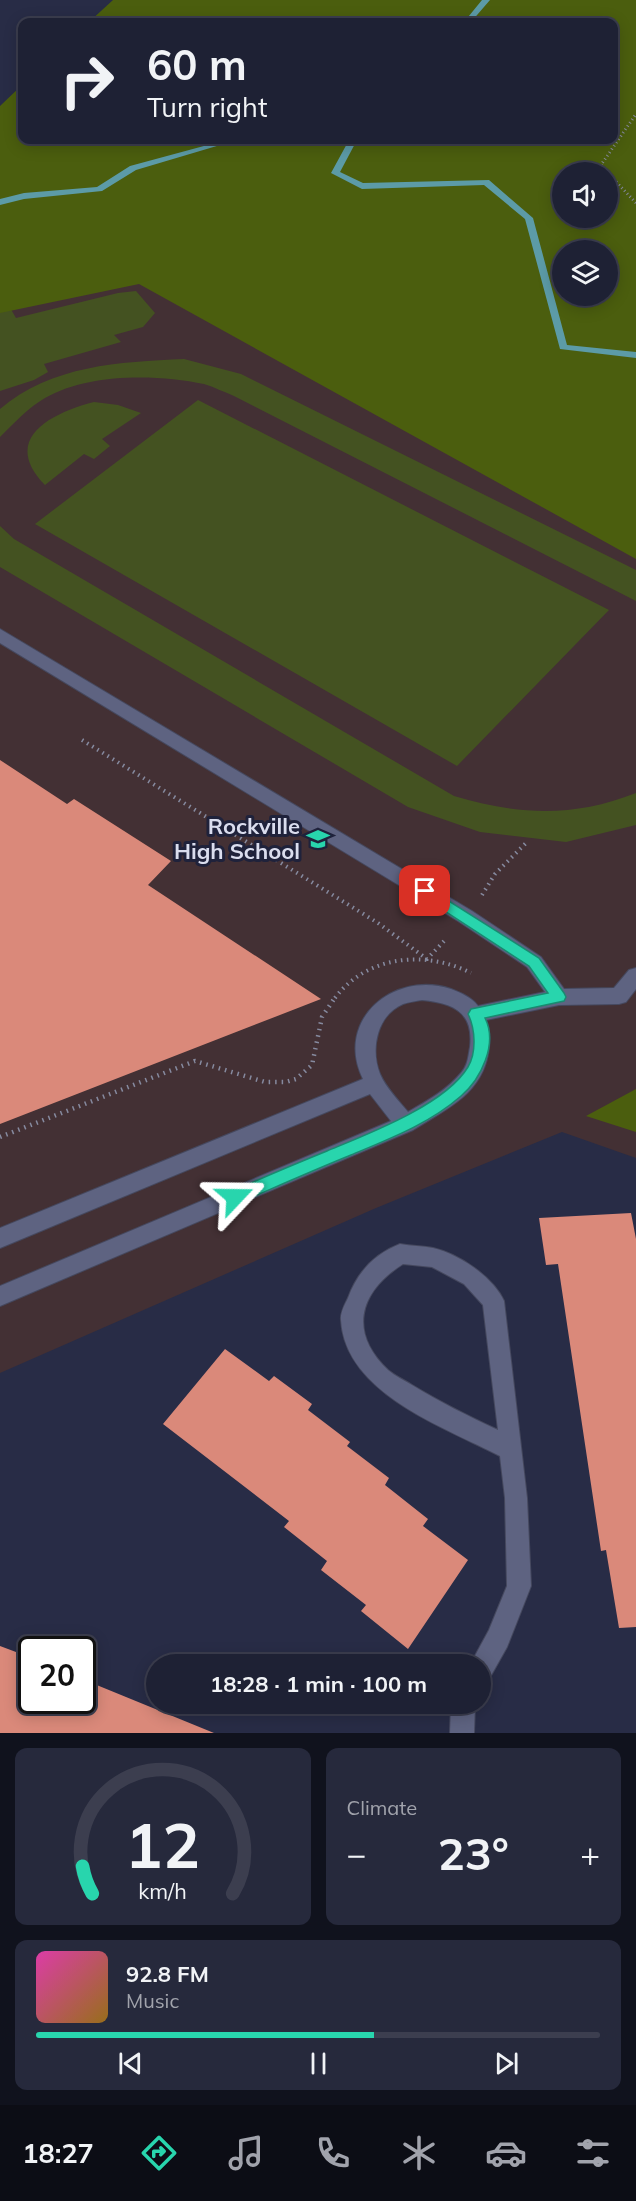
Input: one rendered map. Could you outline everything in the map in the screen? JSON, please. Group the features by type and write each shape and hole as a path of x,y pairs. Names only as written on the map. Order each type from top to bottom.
{"street":[{"path":"0,635 465,916 534,962 559,997"},
{"path":"476,1014 559,997 627,998 636,976"},
{"path":"0,1296 406,1125 456,1091 475,1069 481,1024 476,1014 461,1002 441,993 422,992 397,998 379,1010 368,1031 365,1054 374,1083 406,1125"},
{"path":"0,1238 374,1083"},
{"path":"489,1654 519,1586 511,1449 493,1301 472,1276 434,1258 400,1254 378,1268 362,1288 351,1318 359,1352 381,1378 431,1409 511,1449"},
{"path":"462,1733 463,1714"}],"path":[{"path":"618,140 636,114"},
{"path":"603,162 615,144"},
{"path":"618,185 636,203"},
{"path":"0,1137 196,1061 266,1081 281,1083 295,1079 307,1072 316,1061 320,1026 326,1008 342,990 360,976 381,965 407,958 427,959 466,970 475,976"}],"shaded area":[{"name":"Rockville High School","path":"169,266 636,546 636,1158 562,1132 376,1208 0,1373 0,303"}],"green space":[{"path":"113,0 636,0 636,559 139,284 0,313 0,106 18,89 18,144 618,144 618,18 93,18"},
{"path":"136,291 155,313 143,327 114,335 121,342 44,364 48,372 34,380 0,391 0,308 9,306 16,318 118,293"},
{"path":"184,359 241,374 636,570 636,601 234,396 204,384 144,377 81,384 45,398 21,416 0,437 0,409 20,394 42,383 87,369 135,362"},
{"path":"198,400 609,610 457,766 35,524"},
{"path":"94,402 118,405 141,413 102,439 110,446 94,459 84,454 45,485 32,469 28,454 29,441 36,430 48,421 62,413"},
{"path":"0,526 14,539 454,796 501,807 545,811 590,807 636,793 636,825 566,842 480,832 408,807 0,567"},
{"path":"636,1089 636,1132 586,1116"}],"building":[{"name":"Rockville High School","path":"0,760 67,804 74,799 171,861 148,885 321,999 0,1124"},
{"path":"631,1213 636,1239 636,1627 619,1628 606,1550 601,1551 558,1264 546,1265 539,1218"},
{"path":"225,1349 269,1381 274,1376 312,1404 308,1410 350,1442 347,1446 389,1478 385,1485 428,1519 423,1526 468,1560 408,1649 361,1611 366,1605 321,1570 327,1561 284,1527 289,1521 163,1424"},
{"path":"0,1646 18,1653 18,1714 96,1714 96,1685 146,1705 146,1714 168,1714 214,1733 0,1733"}],"waterway":[{"path":"470,18 486,0"},
{"path":"0,202 24,196 99,189 133,168 219,144"},
{"path":"351,144 335,173 362,186 486,182 529,218 563,347 636,355"}],"place":[{"name":"Rockville High School","path":"318,839"}],"route":[{"path":"235,1197 406,1125 456,1091 475,1069 481,1045 481,1024 476,1014 559,997 534,962 425,891"}]}
